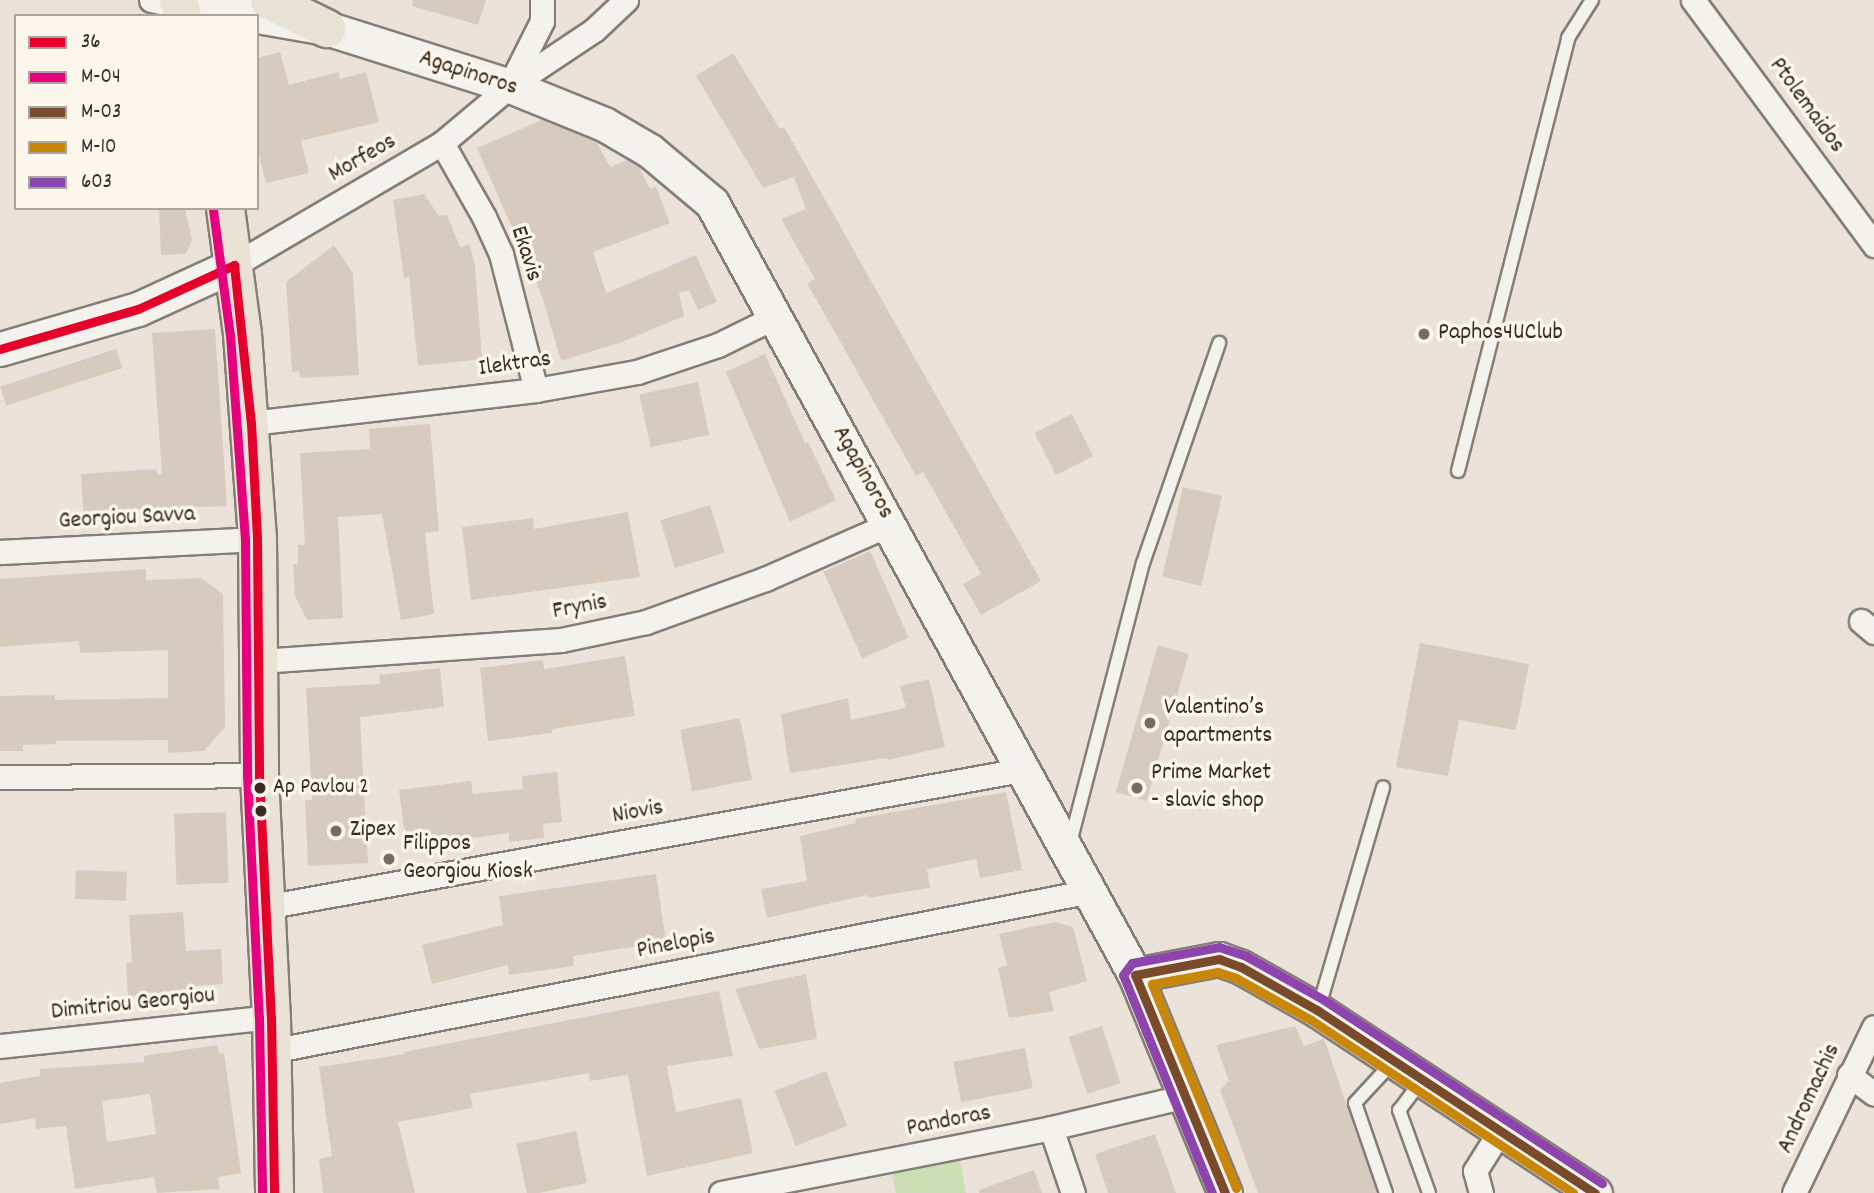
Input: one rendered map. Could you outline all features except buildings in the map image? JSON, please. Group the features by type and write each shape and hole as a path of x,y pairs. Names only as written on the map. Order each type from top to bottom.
{"main road":[{"path":"269,0 326,28"},
{"name":"Agapinoros","path":"173,6 240,14"},
{"name":"Agapinoros","path":"259,16 326,28 510,86 604,124 650,151 712,203 1135,975 1225,1193"},
{"path":"225,210 250,423 257,539 259,775 271,1034 274,1193"},
{"path":"0,349 235,281"},
{"path":"1135,975 1219,959 1241,967 1318,1010 1595,1193"}],"street":[{"path":"510,86 542,22 542,0"},
{"name":"Morfeos","path":"235,281 442,144 510,86 594,30 626,0"},
{"name":"Ptolemaidos","path":"1693,0 1874,245"},
{"name":"Ekavis","path":"442,144 484,217 501,254 536,390"},
{"name":"Ilektras","path":"250,423 536,390 636,372 718,345 775,317"},
{"name":"Frynis","path":"260,661 561,640 646,622 765,579 890,524"},
{"name":"Georgiou Savva","path":"0,552 257,539"},
{"name":"Niovis","path":"265,907 1021,770"},
{"path":"0,777 259,775"},
{"name":"Pinelopis","path":"271,1034 1091,891"},
{"name":"Andromachis","path":"1794,1193 1874,1027"},
{"name":"Dimitriou Georgiou","path":"0,1046 271,1034"},
{"path":"1849,1075 1874,1094"},
{"name":"Pandoras","path":"721,1193 1051,1128 1186,1096"},
{"path":"1051,1128 1073,1193"},
{"path":"1481,1193 1475,1171 1500,1131"}],"lane":[{"path":"1458,471 1569,38 1592,0"},
{"path":"1068,850 1143,564 1219,343"},
{"path":"1318,1010 1383,787"},
{"path":"1386,1193 1355,1103 1394,1061"},
{"path":"1422,1080 1399,1110 1429,1193"}],"green space":[{"path":"959,1154 966,1193 896,1193 891,1168"}],"transit line":[{"name":"M-04","path":"213,210 230,335 245,539 247,775 259,1017 262,1193"},
{"name":"36","path":"0,349 138,309 234,265 251,423 257,539 259,775 271,1017 274,1193"},
{"name":"603","path":"1212,1193 1123,975 1132,963 1219,947 1246,956 1324,1000 1602,1183"},
{"name":"M-03","path":"1225,1193 1135,975 1219,959 1241,967 1317,1010 1595,1193"},
{"name":"M-10","path":"1236,1188 1152,984 1218,972 1236,978 1311,1020 1573,1193"}],"place":[{"name":"Paphos4UClub","path":"1424,334"},
{"name":"Valentino’s apartments","path":"1150,723"},
{"name":"Ap Pavlou 2","path":"260,788"},
{"name":"Prime Market - slavic shop","path":"1137,788"},
{"name":"Zipex","path":"336,831"},
{"name":"Filippos Georgiou Kiosk","path":"389,859"}]}
